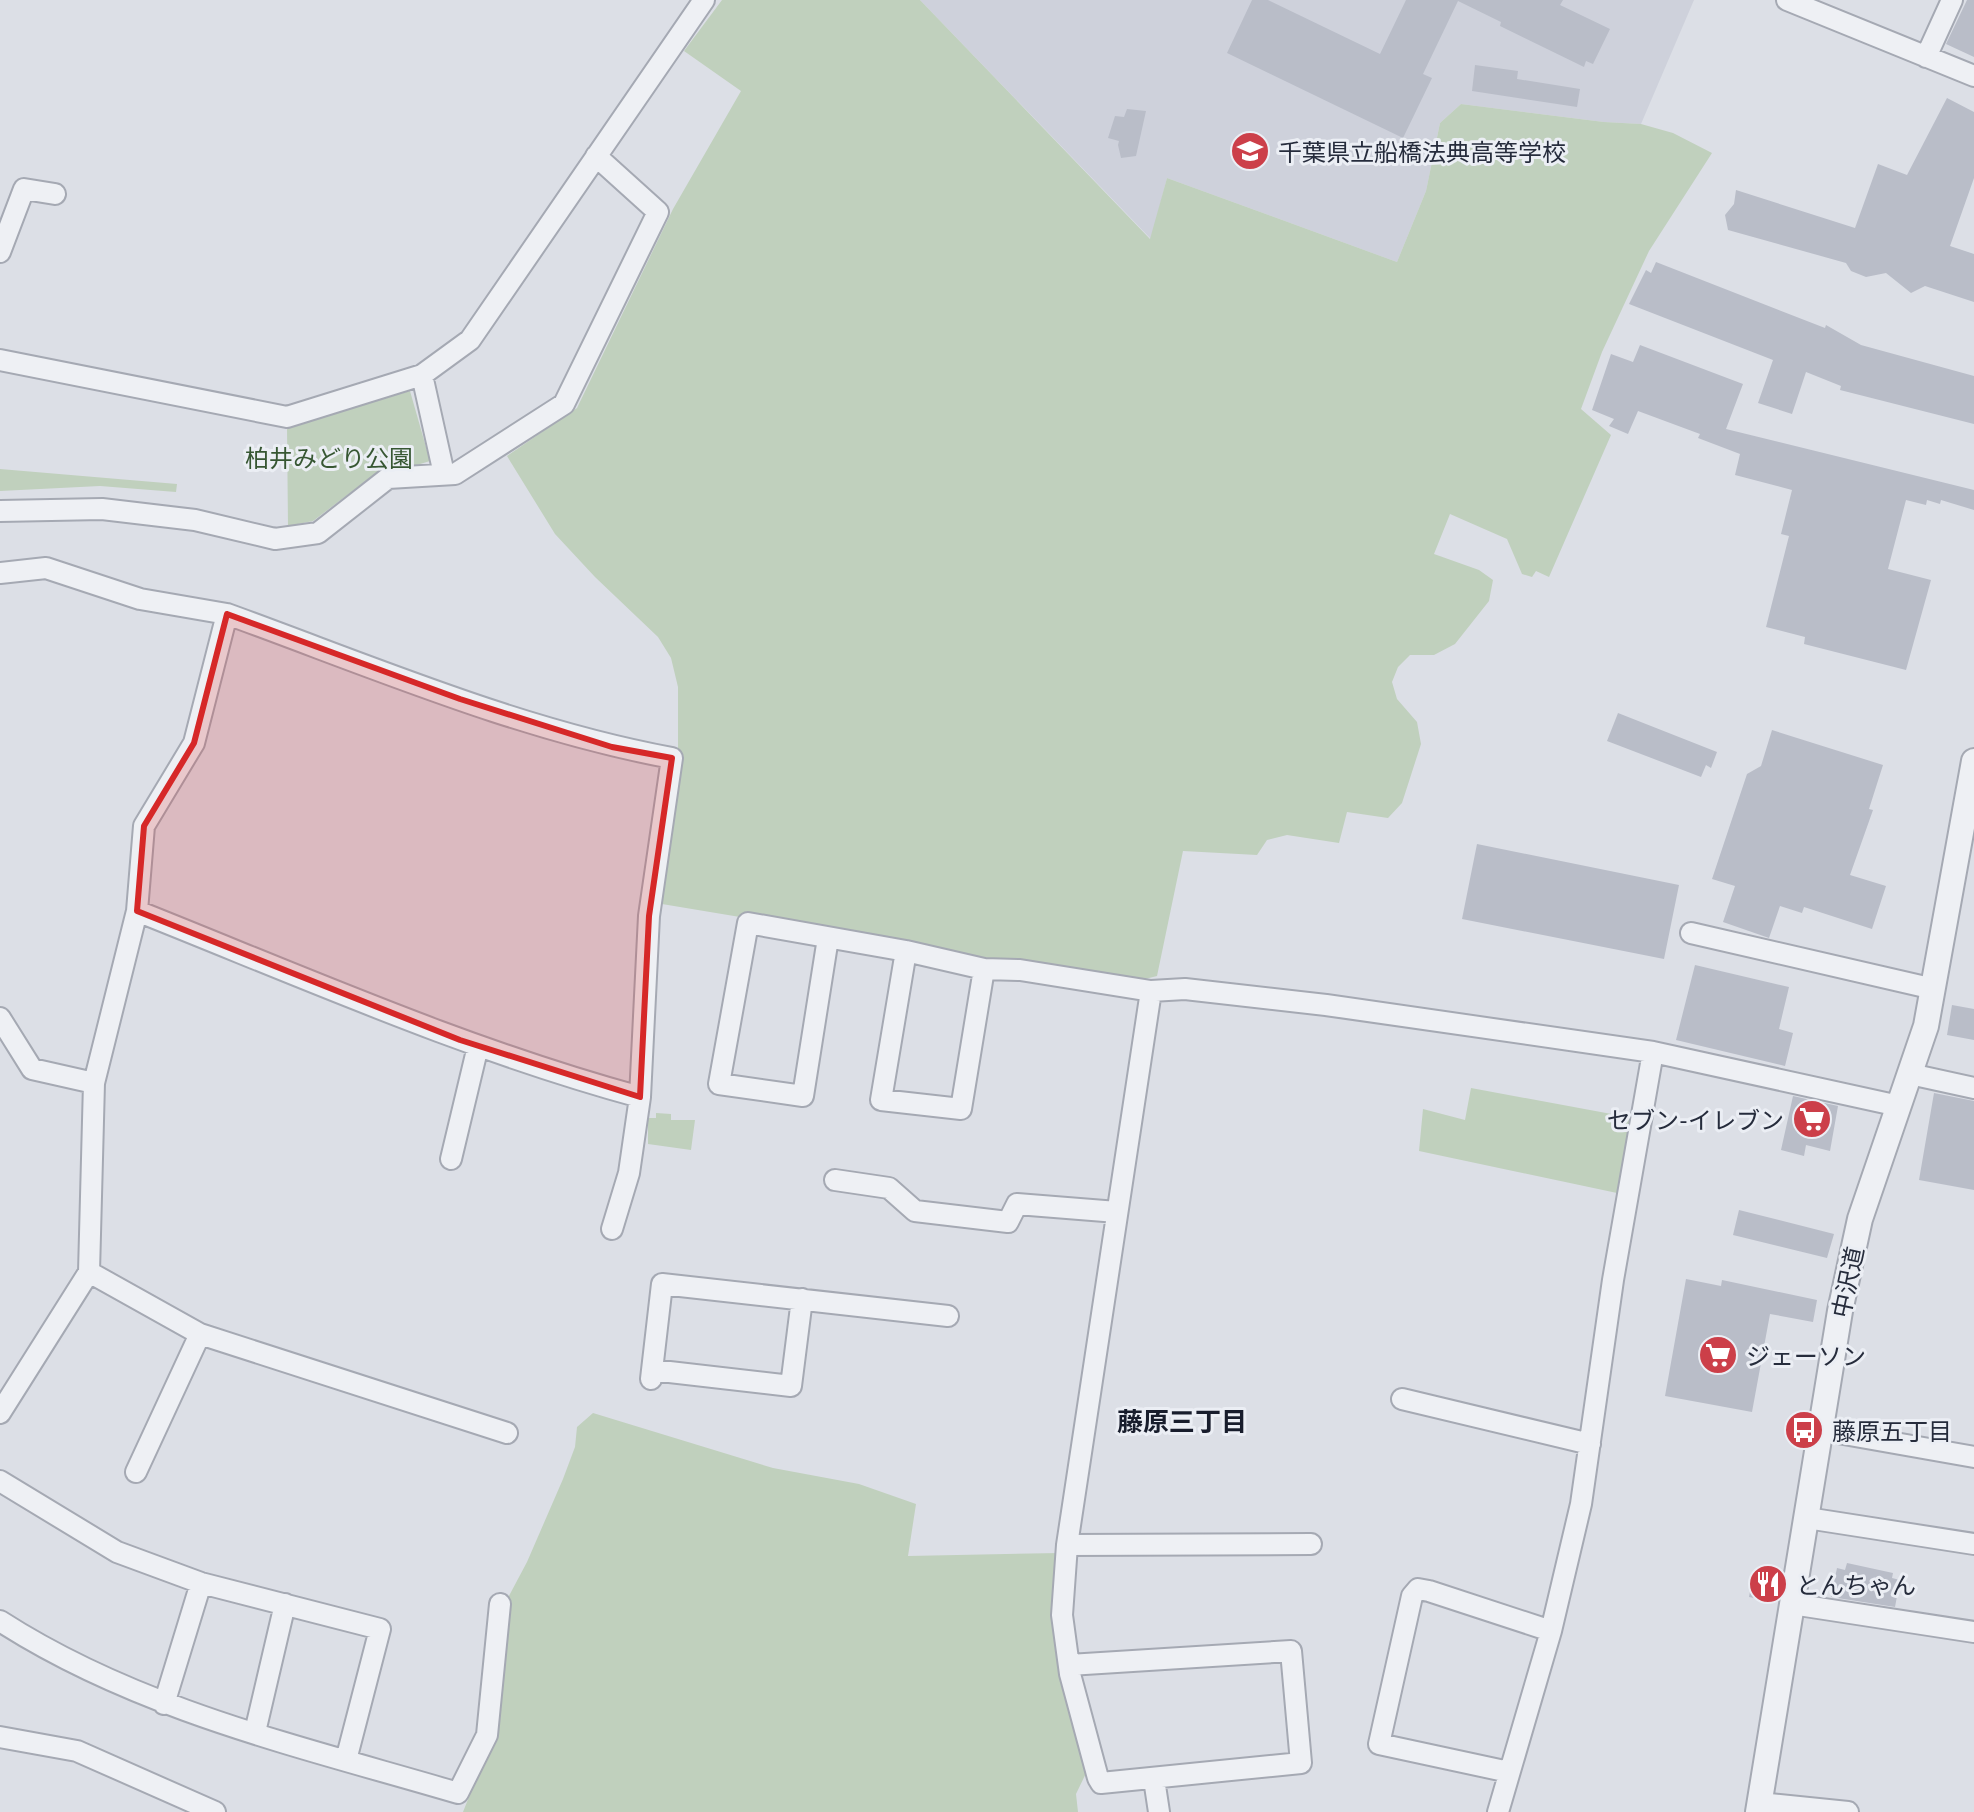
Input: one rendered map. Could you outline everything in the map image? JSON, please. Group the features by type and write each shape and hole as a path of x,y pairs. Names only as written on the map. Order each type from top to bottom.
{"street":[{"path":"0,360 287,417 422,375 470,340 704,0"},
{"path":"1787,0 1974,76"},
{"path":"1926,57 1952,0"},
{"path":"0,511 102,509 195,520 275,539 318,533 388,478 455,474 564,404 658,212 596,156"},
{"path":"0,252 24,189 55,194"},
{"path":"422,375 444,474"},
{"path":"0,573 46,568 140,599 227,614 460,699 612,747 672,758 649,916 640,1097 629,1173 612,1229"},
{"path":"0,1413 89,1272 94,1083 137,911 144,826 194,743 227,614"},
{"name":"中沢道","path":"1759,1807 1840,1311 1860,1219 1926,1026 1974,761"},
{"path":"137,911 478,1046 569,1078 640,1097"},
{"path":"828,938 803,1096 719,1084 748,923 906,951 984,969 1020,970 1151,991 1185,989 1326,1005 1653,1052 1899,1106"},
{"path":"1691,933 1934,989"},
{"path":"906,951 881,1100 961,1109 984,969"},
{"path":"1069,1665 1291,1651 1301,1763 1091,1785 1069,1665 1062,1615 1067,1545 1151,991"},
{"path":"0,1018 32,1069 94,1083"},
{"path":"451,1159 478,1046"},
{"path":"1498,1812 1551,1631 1581,1504 1613,1280 1653,1052"},
{"path":"1910,1074 1974,1088"},
{"path":"835,1180 889,1188 915,1211 1008,1222 1017,1204 1117,1212"},
{"path":"89,1272 200,1334 507,1433"},
{"path":"802,1299 791,1386 651,1375 662,1284 802,1299 948,1316"},
{"path":"136,1472 200,1334"},
{"path":"1402,1399 1590,1444"},
{"path":"1821,1430 1974,1457"},
{"path":"0,1481 117,1552 201,1583 380,1629 346,1760"},
{"path":"1807,1518 1974,1544"},
{"path":"1067,1545 1311,1544"},
{"path":"164,1704 201,1583"},
{"path":"1509,1772 1379,1744 1412,1596 1418,1589 1429,1591 1551,1631"},
{"path":"255,1732 285,1604"},
{"path":"0,1621 28,1638 164,1704 458,1793 487,1735 500,1604"},
{"path":"1792,1604 1974,1632"},
{"path":"0,1737 77,1751 215,1812"},
{"path":"1154,1779 1159,1812"},
{"path":"1759,1807 1848,1812"}],"highlighted area":[{"path":"227,614 460,699 612,747 672,758 649,916 640,1097 460,1040 137,911 144,826 194,743"}],"shaded area":[{"name":"千葉県立船橋法典高等学校","path":"920,0 1694,0 1641,124 1461,104 1440,123 1426,191 1397,262 1167,178 1151,239"}],"green space":[{"path":"722,0 920,0 1150,239 1167,178 1397,262 1426,191 1440,123 1461,104 1641,124 1673,133 1712,153 1649,251 1602,352 1581,409 1611,435 1549,577 1536,571 1532,577 1522,574 1507,539 1450,514 1434,554 1479,570 1493,580 1489,601 1455,644 1434,655 1410,655 1398,667 1392,682 1397,699 1417,722 1421,744 1402,803 1388,818 1347,812 1339,843 1287,835 1267,840 1257,855 1183,851 1157,976 1133,982 656,903 678,754 678,687 671,658 658,637 555,534 507,456 577,408 673,209 741,91 684,51"},
{"name":"柏井みどり公園","path":"410,391 430,461 367,480 313,521 288,526 287,426"},
{"path":"0,469 177,484 176,492 100,486 0,491"},
{"path":"1471,1088 1633,1118 1617,1193 1419,1151 1423,1109 1465,1120"},
{"path":"656,1113 671,1114 671,1120 695,1120 691,1150 648,1144 648,1118 656,1118"},
{"path":"593,1413 773,1468 859,1484 916,1504 908,1556 1060,1553 1090,1765 1076,1794 1078,1812 463,1812 482,1764 503,1607 527,1562 563,1479 575,1447 577,1427"}],"building":[{"path":"1252,0 1268,0 1380,54 1406,0 1563,0 1560,5 1610,29 1593,64 1586,61 1584,67 1500,26 1501,22 1458,1 1423,74 1432,78 1403,138 1227,53"},
{"path":"1967,0 1974,0 1974,57 1946,44"},
{"path":"1475,65 1518,71 1517,79 1580,89 1577,107 1472,91"},
{"path":"1947,98 1974,112 1974,178 1950,246 1974,254 1974,302 1925,286 1911,293 1886,273 1866,277 1851,271 1846,263 1728,230 1725,215 1734,204 1736,190 1855,228 1878,164 1907,175"},
{"path":"1127,109 1146,111 1136,156 1121,158 1119,141 1108,138 1115,116 1124,117"},
{"path":"1656,262 1825,328 1826,325 1861,345 1974,376 1974,424 1840,390 1841,386 1806,372 1792,414 1758,403 1773,360 1629,304 1646,270 1651,273"},
{"path":"1640,345 1743,384 1726,429 1974,490 1974,510 1941,500 1940,504 1927,500 1926,505 1906,500 1888,569 1931,580 1906,670 1804,644 1805,637 1766,627 1789,536 1781,534 1792,490 1735,475 1740,454 1698,438 1700,434 1638,411 1628,434 1609,426 1614,419 1592,410 1611,354 1633,362"},
{"path":"1618,713 1717,752 1711,768 1706,765 1701,777 1607,741"},
{"path":"1772,730 1883,765 1869,809 1873,810 1850,875 1886,886 1872,929 1804,907 1802,913 1780,906 1769,938 1723,922 1735,886 1712,879 1747,774 1761,766"},
{"path":"1477,844 1679,885 1664,959 1462,919"},
{"path":"1695,965 1789,987 1779,1029 1793,1033 1785,1066 1676,1040"},
{"path":"1952,1005 1974,1009 1974,1040 1947,1035"},
{"path":"1934,1093 1974,1101 1974,1190 1919,1180"},
{"path":"1793,1096 1838,1106 1830,1151 1806,1145 1804,1156 1781,1150"},
{"path":"1739,1210 1834,1234 1827,1258 1733,1235"},
{"path":"1686,1279 1721,1286 1722,1280 1817,1300 1813,1322 1770,1314 1752,1412 1665,1396"},
{"path":"1847,1563 1893,1573 1892,1578 1900,1580 1895,1607 1831,1597 1837,1568 1845,1570"},
{"path":"1754,1570 1775,1574 1770,1601 1749,1597"}],"place":[{"name":"千葉県立船橋法典高等学校","path":"1250,151"},
{"name":"セブン-イレブン","path":"1812,1119"},
{"name":"ジェーソン","path":"1718,1355"},
{"name":"藤原五丁目","path":"1804,1430"},
{"name":"とんちゃん","path":"1768,1584"}],"district":[{"name":"藤原三丁目","path":"1182,1421"}]}
